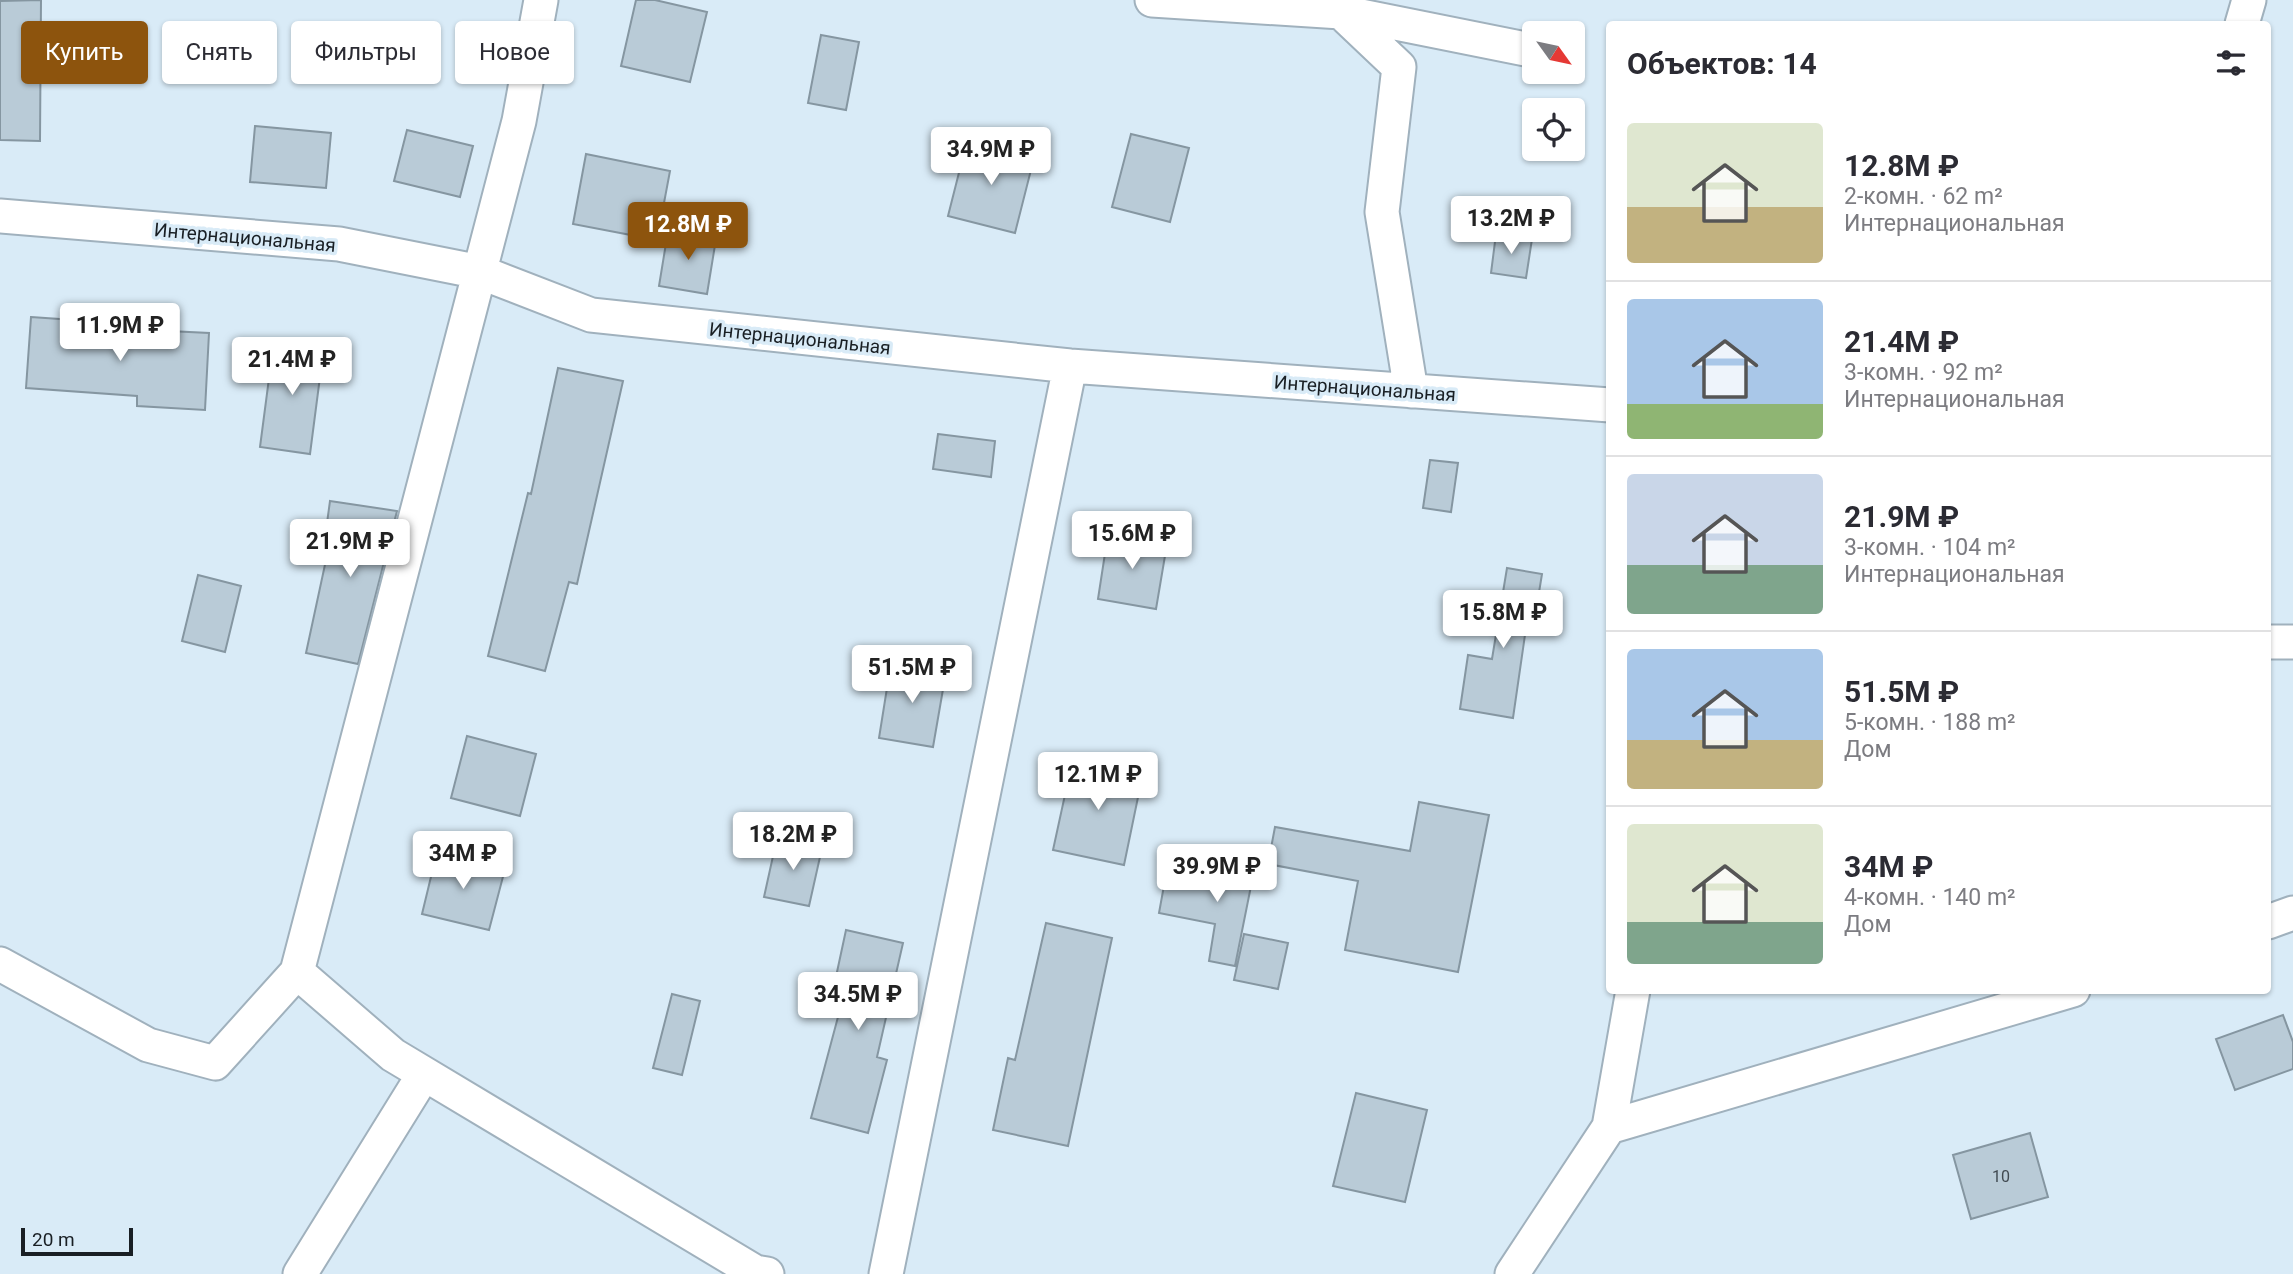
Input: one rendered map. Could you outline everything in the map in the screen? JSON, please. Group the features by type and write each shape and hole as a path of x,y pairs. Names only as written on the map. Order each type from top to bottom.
{"street":[{"path":"0,964 148,1045 215,1063 298,972 519,121 541,0"},
{"path":"1152,0 1341,6 1522,48"},
{"path":"2243,21 2249,0"},
{"path":"1341,6 1399,66 1382,212 1411,391"},
{"name":"Интернациональная","path":"0,216 339,244 480,272 591,315 1070,366 1606,405"},
{"path":"886,1274 1070,366"},
{"path":"1571,402 1606,419"},
{"path":"2271,642 2293,642"},
{"path":"2271,921 2293,913"},
{"path":"298,972 393,1055 759,1273"},
{"path":"1511,1274 1609,1127 1632,994"},
{"path":"1609,1127 2059,994"},
{"path":"300,1274 424,1074"}],"building":[{"path":"41,0 41,21 21,21 21,84 40,84 40,141 0,140 0,1"},
{"path":"636,0 655,0 707,12 690,82 621,66"},
{"path":"821,35 859,42 846,110 808,103"},
{"path":"255,126 331,133 326,188 250,182"},
{"path":"407,130 473,146 460,197 394,181"},
{"path":"1131,134 1189,148 1170,222 1112,207"},
{"path":"967,141 1034,158 1015,233 948,216"},
{"path":"586,154 670,171 657,240 573,224"},
{"path":"668,231 716,239 707,294 659,286"},
{"path":"1496,234 1532,239 1526,278 1491,273"},
{"path":"31,317 88,321 88,327 209,333 205,410 137,406 137,396 26,388"},
{"path":"274,340 324,346 310,454 260,447"},
{"path":"558,368 623,381 577,584 569,582 545,671 488,656 528,493 531,494"},
{"path":"938,434 995,441 991,477 933,469"},
{"path":"1430,460 1458,463 1451,512 1423,508"},
{"path":"330,501 397,511 358,664 306,653 329,546 324,545"},
{"path":"1108,534 1167,544 1156,609 1098,599"},
{"path":"1507,568 1542,574 1534,623 1527,621 1513,718 1460,709 1468,655 1492,659"},
{"path":"198,575 241,586 225,652 182,641"},
{"path":"891,663 946,672 933,747 879,738"},
{"path":"467,736 536,754 520,816 451,798"},
{"path":"1073,758 1143,773 1124,865 1053,850"},
{"path":"1419,802 1489,815 1458,972 1345,950 1358,881 1268,864 1275,827 1410,851"},
{"path":"777,838 822,848 809,906 764,897"},
{"path":"1229,846 1258,851 1235,966 1209,961 1215,924 1159,913 1165,880 1221,891"},
{"path":"437,852 505,869 489,930 422,914"},
{"path":"1046,923 1112,938 1068,1146 993,1130 1008,1058 1015,1060"},
{"path":"846,930 903,943 877,1057 887,1060 868,1133 811,1118 842,1002 831,1000"},
{"path":"1244,934 1288,943 1278,989 1234,980"},
{"path":"672,994 700,1001 682,1075 653,1068"},
{"path":"2283,1015 2293,1042 2293,1069 2235,1090 2216,1039"},
{"path":"1356,1093 1427,1110 1405,1202 1333,1186"},
{"path":"2030,1133 2048,1197 1971,1219 1953,1155"}]}
